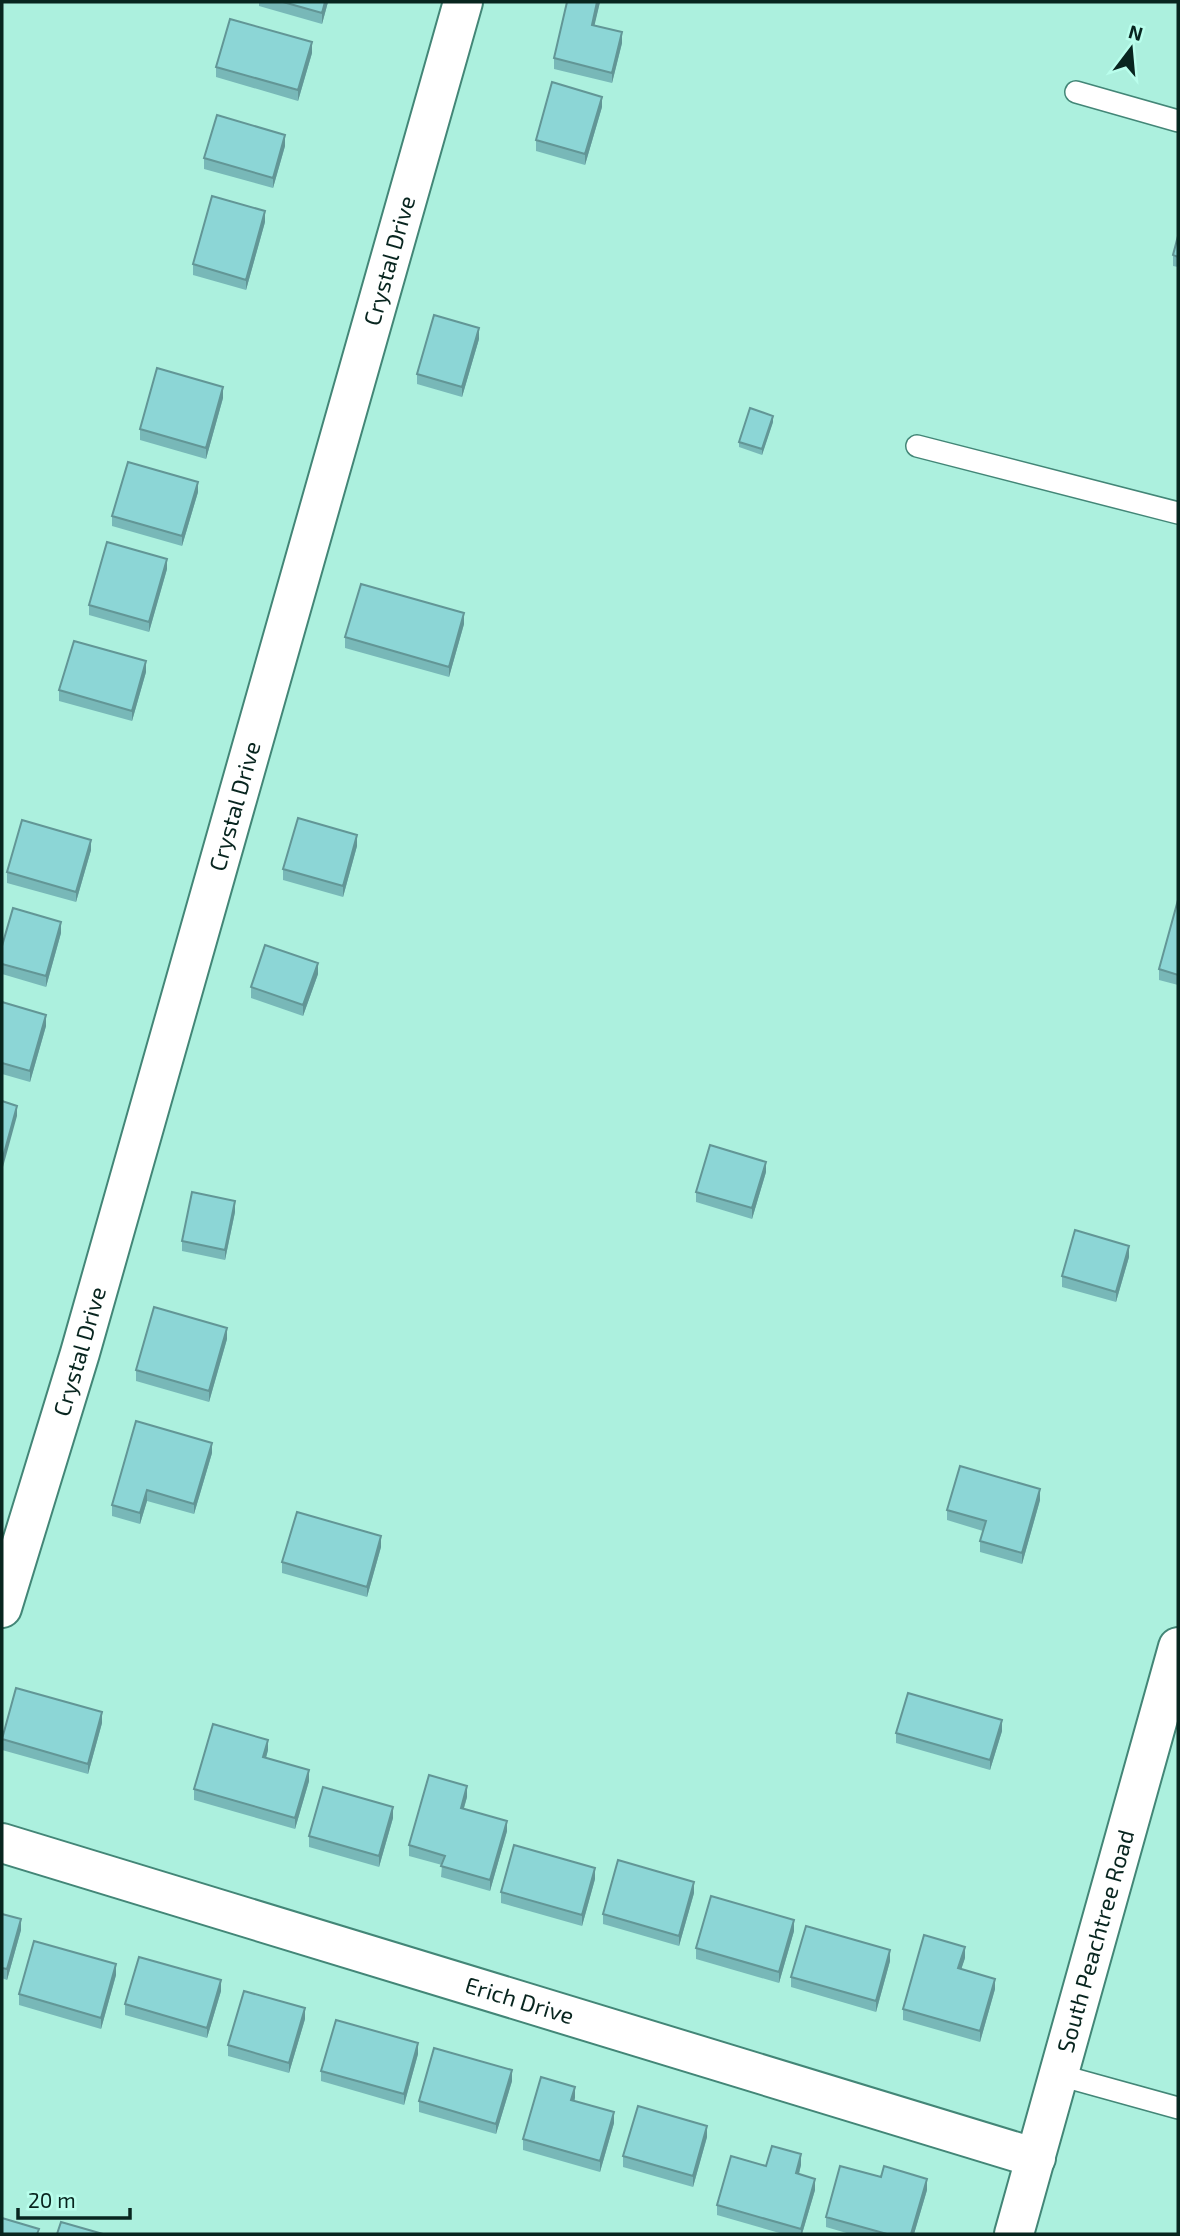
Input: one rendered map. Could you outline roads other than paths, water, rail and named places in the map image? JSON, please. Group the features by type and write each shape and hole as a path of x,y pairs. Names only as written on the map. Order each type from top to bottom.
{"street":[{"name":"Crystal Drive","path":"2,1608 8,1557 84,1340 463,2"},
{"name":"South Peachtree Road","path":"1014,2234 1178,1647"},
{"name":"Erich Drive","path":"2,1843 1036,2158"}],"lane":[{"path":"1076,92 1178,121"},
{"path":"917,446 1178,513"},
{"path":"1059,2075 1178,2108"}]}
